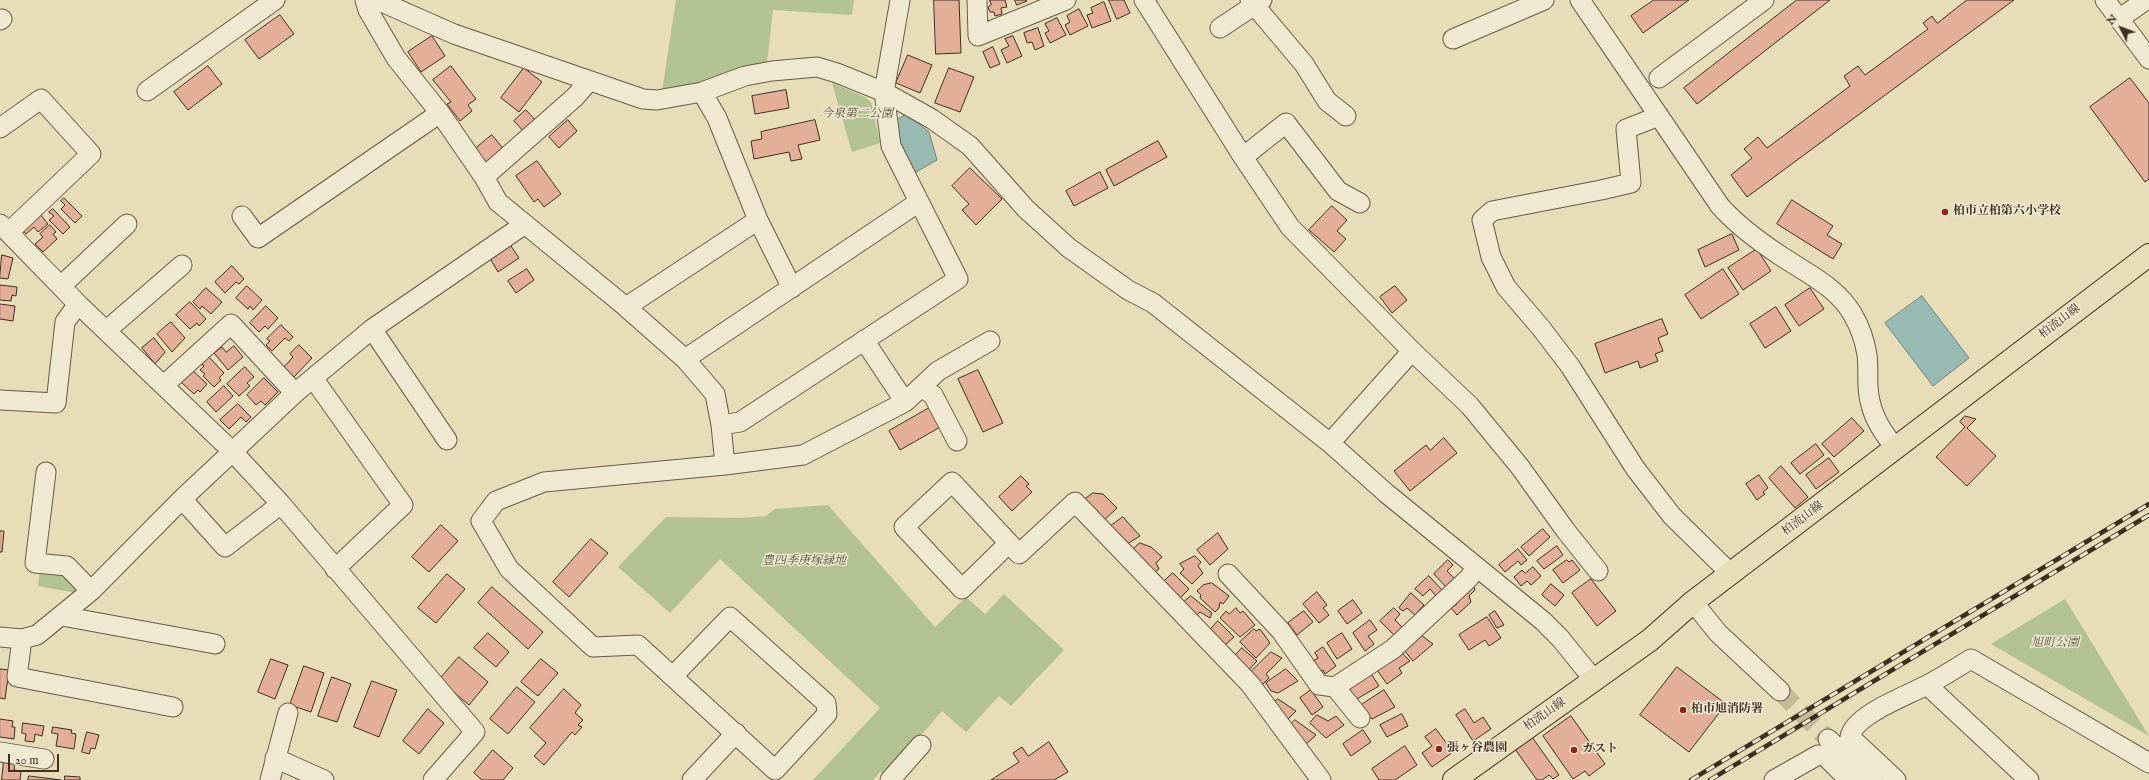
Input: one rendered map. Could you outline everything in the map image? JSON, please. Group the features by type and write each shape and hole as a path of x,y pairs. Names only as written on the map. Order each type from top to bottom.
{"main road":[{"name":"柏流山線","path":"1454,780 1650,640 1692,602 1896,449 2044,333 2149,255"}],"street":[{"path":"147,91 275,0"},
{"path":"365,0 368,10 396,58 440,112 484,177 498,202 626,307 685,359 714,394 721,425 725,465"},
{"path":"377,0 454,34 588,82 643,99 657,100 702,92 758,73 817,67 837,73 884,92 932,119 970,146 1026,209 1069,248 1128,290 1153,303 1330,443 1476,568 1543,621 1560,638 1594,680"},
{"path":"721,425 740,422 958,279 891,146 884,92 900,0"},
{"path":"977,0 978,36 1066,0"},
{"path":"1144,0 1243,157 1290,227 1412,351 1470,406 1598,571"},
{"path":"1453,39 1544,0"},
{"path":"1580,0 1706,188 1733,220 1778,254 1818,278 1836,295 1852,314 1861,332 1867,354 1869,399 1873,413 1878,425 1896,449"},
{"path":"1659,78 1764,0"},
{"path":"2105,0 2149,59"},
{"path":"2119,19 2146,0"},
{"path":"1220,28 1256,2 1304,64 1326,101 1346,116"},
{"path":"484,177 575,97 588,82"},
{"path":"702,92 717,118 758,220 792,288"},
{"path":"0,128 41,99 91,154 4,228 78,304 107,330 232,451 281,504 475,732 433,780"},
{"path":"242,216 258,238 440,112"},
{"path":"1659,116 1626,129 1631,182 1601,190 1492,211 1482,220 1491,257 1506,286 1570,366 1635,468 1667,510 1724,567"},
{"path":"1243,157 1286,123 1338,191 1360,203"},
{"path":"685,359 920,202"},
{"path":"626,307 758,220"},
{"path":"61,286 127,224"},
{"path":"0,637 22,639 37,636 91,591 182,499 295,393 372,329 525,224"},
{"path":"107,330 182,265"},
{"path":"0,400 56,403 65,322 78,304"},
{"path":"164,385 230,324 295,393"},
{"path":"372,329 447,440"},
{"path":"864,340 905,402"},
{"path":"673,676 730,617 826,703 827,714 775,770 638,645 593,647 509,569 481,521 496,501 544,482 725,465 803,455 905,402 938,371 990,341"},
{"path":"1330,443 1412,351"},
{"path":"313,378 403,505 336,569"},
{"path":"921,387 932,395 957,441"},
{"path":"46,472 36,563 67,566 91,591"},
{"path":"1010,544 962,589 904,527 952,482 1010,544 1019,554 1075,502 1250,684 1321,780"},
{"path":"182,499 224,547 281,504"},
{"path":"1228,574 1281,631 1319,685 1335,687 1392,649 1469,578 1476,568"},
{"path":"1692,602 1718,633 1780,691"},
{"path":"62,616 215,644"},
{"path":"22,639 17,677 173,707"},
{"path":"1896,780 1850,737 1851,731 1878,709 1927,685 1971,658 2149,763"},
{"path":"1927,685 2029,780"},
{"path":"1335,687 1360,718"},
{"path":"270,780 288,713"},
{"path":"692,780 736,733"},
{"path":"1828,739 1872,780"},
{"path":"890,780 921,745"},
{"path":"0,752 44,759"},
{"path":"1774,780 1818,755 1825,756 1849,780"},
{"path":"275,758 324,780"}],"green space":[{"path":"676,0 854,0 852,15 773,10 767,62 695,86 662,91"},
{"name":"今泉第二公園","path":"832,83 865,97 871,102 880,143 852,152"},
{"name":"豊四季庚塚緑地","path":"828,505 935,627 966,597 985,614 1004,594 1064,650 1011,706 999,696 966,732 942,711 888,774 880,772 873,780 813,780 880,708 720,559 670,613 618,567 666,517 742,518 766,516 775,509"},
{"path":"40,569 64,573 79,589 76,593 38,586"},
{"name":"旭町公園","path":"2065,599 2149,736 1991,644"}],"water":[{"path":"907,114 929,132 937,160 911,175 892,123"},
{"path":"1922,296 1969,358 1933,386 1885,323"}],"building":[{"path":"934,0 959,0 961,53 936,54"},
{"path":"990,0 1005,0 1007,7 1001,8 1002,14 995,16 994,12 990,12 988,7 991,5"},
{"path":"1015,0 1026,0 1027,1 1017,5"},
{"path":"1109,0 1124,0 1130,13 1117,19"},
{"path":"1654,0 1689,0 1643,33 1631,16"},
{"path":"1797,0 1830,0 1697,104 1684,88"},
{"path":"1967,0 2014,0 1747,197 1731,175 1752,158 1744,149 1758,137 1767,148 1850,86 1844,76 1858,66 1865,75 1928,29 1923,23 1932,16 1937,23"},
{"path":"1104,2 1111,21 1092,28 1087,15 1093,13 1091,8"},
{"path":"1079,9 1088,26 1070,35 1065,25 1070,22 1067,16"},
{"path":"280,15 294,34 259,59 245,40"},
{"path":"1057,18 1066,35 1050,43 1045,33 1049,31 1045,24"},
{"path":"1038,28 1044,46 1035,50 1032,42 1027,43 1024,33"},
{"path":"432,36 445,56 421,72 408,52"},
{"path":"1013,36 1022,56 1007,63 1001,50 1009,46 1005,39"},
{"path":"993,47 1000,64 990,68 983,52"},
{"path":"908,55 932,65 920,93 896,83"},
{"path":"208,66 222,84 188,110 174,92"},
{"path":"451,66 476,99 468,105 472,111 460,121 447,104 451,102 433,80"},
{"path":"524,68 542,82 519,112 501,98"},
{"path":"949,68 974,77 960,112 935,103"},
{"path":"2130,78 2149,103 2149,179 2145,182 2090,107"},
{"path":"786,90 789,108 755,114 752,96"},
{"path":"526,110 539,124 526,134 514,121"},
{"path":"568,120 577,131 559,148 549,137"},
{"path":"815,120 820,140 798,145 802,159 791,161 789,152 754,159 751,141 762,139 761,132"},
{"path":"492,135 506,152 488,166 475,149"},
{"path":"1158,141 1167,157 1114,186 1106,170"},
{"path":"537,161 561,194 544,207 538,199 534,202 516,176"},
{"path":"970,168 1002,199 976,225 962,210 969,204 952,186"},
{"path":"1100,172 1108,188 1074,206 1066,191"},
{"path":"64,198 82,216 75,223 61,209 65,205 61,201"},
{"path":"1792,200 1833,226 1827,235 1842,244 1833,259 1777,224"},
{"path":"1332,206 1347,220 1337,231 1346,239 1334,252 1309,230"},
{"path":"53,209 70,227 63,234 49,220 54,216 49,212"},
{"path":"40,214 48,224 38,232 34,227 26,234 22,229"},
{"path":"50,225 56,232 53,234 57,239 43,252 35,244 43,237 40,234"},
{"path":"1732,234 1739,250 1705,267 1698,250"},
{"path":"511,246 519,258 498,272 491,260"},
{"path":"1757,249 1771,271 1743,290 1728,268"},
{"path":"2,255 13,258 8,279 0,278"},
{"path":"232,266 244,279 239,284 236,282 225,293 215,282"},
{"path":"527,269 534,280 516,293 508,281"},
{"path":"1723,269 1739,294 1701,319 1685,295"},
{"path":"0,285 17,287 16,296 12,295 11,301 0,300"},
{"path":"247,286 262,300 253,310 250,306 248,309 236,298"},
{"path":"1395,286 1407,300 1392,313 1380,297"},
{"path":"206,288 222,302 211,314 202,306 200,309 193,302"},
{"path":"1810,288 1824,309 1799,326 1785,305"},
{"path":"190,302 206,319 199,326 197,323 190,329 176,315"},
{"path":"0,304 15,306 13,321 0,319"},
{"path":"266,306 278,318 268,329 265,326 259,332 250,323"},
{"path":"1776,307 1791,331 1765,348 1750,324"},
{"path":"1662,319 1668,334 1658,338 1663,351 1655,354 1658,361 1640,368 1638,361 1605,373 1595,344"},
{"path":"171,322 185,338 172,352 157,334"},
{"path":"281,325 293,337 289,341 285,338 272,351 266,345 270,341 267,339"},
{"path":"154,338 165,352 155,364 142,348"},
{"path":"299,345 312,358 294,377 284,367 293,357 290,354"},
{"path":"234,346 243,357 228,370 214,353 222,347 226,352"},
{"path":"209,357 224,373 219,378 221,380 214,387 203,376 205,374 200,370 204,366 202,364"},
{"path":"245,367 254,377 247,383 250,386 239,396 227,384"},
{"path":"190,368 207,384 200,392 198,390 194,394 181,382"},
{"path":"978,370 1003,423 983,432 958,379"},
{"path":"264,378 278,392 265,405 261,401 256,405 247,395"},
{"path":"224,386 233,396 216,412 207,402"},
{"path":"238,404 251,417 246,422 241,417 229,429 220,420"},
{"path":"931,407 942,426 900,450 889,431"},
{"path":"1965,416 1976,419 1967,428 1996,456 1967,486 1936,457 1965,427 1960,422"},
{"path":"1852,418 1864,431 1834,457 1822,444"},
{"path":"1444,438 1457,453 1410,491 1394,471 1426,445 1430,450"},
{"path":"1816,444 1824,455 1800,474 1791,463"},
{"path":"1829,458 1839,472 1816,489 1806,475"},
{"path":"1781,466 1808,497 1795,508 1769,478"},
{"path":"1759,475 1768,488 1763,492 1765,494 1757,500 1746,484"},
{"path":"1021,476 1029,484 1026,486 1032,492 1012,511 999,497"},
{"path":"1093,493 1103,494 1117,508 1100,524 1080,503"},
{"path":"1123,517 1140,536 1124,546 1108,528"},
{"path":"441,525 458,541 429,572 412,557"},
{"path":"1543,529 1550,537 1529,556 1521,547"},
{"path":"0,531 4,531 2,552 0,552"},
{"path":"1218,533 1228,549 1210,565 1197,550"},
{"path":"591,539 608,553 569,597 553,582"},
{"path":"1140,543 1151,547 1162,557 1156,563 1159,569 1152,574 1128,554"},
{"path":"1557,546 1563,555 1544,569 1537,561"},
{"path":"1518,549 1527,560 1521,565 1518,561 1505,572 1499,565"},
{"path":"1195,556 1201,562 1198,566 1203,573 1192,584 1180,573 1184,569 1180,564"},
{"path":"1448,560 1453,565 1447,571 1455,579 1446,587 1434,574"},
{"path":"1567,560 1569,562 1572,560 1580,570 1563,583 1553,570"},
{"path":"1533,567 1541,576 1531,585 1527,581 1521,586 1514,577 1522,570 1525,573"},
{"path":"1173,573 1189,589 1173,605 1158,587"},
{"path":"447,574 465,589 436,623 418,608"},
{"path":"1429,576 1442,590 1436,596 1430,589 1423,596 1415,589"},
{"path":"1591,579 1616,611 1597,626 1572,593"},
{"path":"1212,583 1229,596 1223,604 1220,602 1219,608 1215,612 1200,598 1201,595 1197,591 1203,585"},
{"path":"1473,584 1475,590 1469,596 1471,602 1457,615 1451,608 1457,604 1454,599"},
{"path":"1551,584 1564,595 1555,606 1542,595"},
{"path":"492,587 543,632 528,649 478,603"},
{"path":"1317,592 1327,605 1323,608 1329,615 1319,623 1303,604"},
{"path":"1411,593 1424,605 1415,615 1407,608 1403,611 1399,608"},
{"path":"1191,596 1212,613 1210,618 1200,612 1190,622 1177,608"},
{"path":"1353,600 1362,613 1347,624 1338,611"},
{"path":"1236,608 1240,613 1243,611 1255,625 1240,637 1220,618 1226,611 1229,614"},
{"path":"1394,608 1400,614 1395,620 1402,627 1394,635 1380,621"},
{"path":"1304,611 1313,622 1297,635 1288,623"},
{"path":"1495,611 1504,625 1497,628 1489,615"},
{"path":"1487,617 1501,638 1489,646 1485,640 1469,650 1459,635"},
{"path":"1370,620 1377,630 1368,636 1374,644 1365,651 1353,633"},
{"path":"1218,621 1234,637 1224,646 1209,631"},
{"path":"1254,629 1256,631 1260,629 1270,643 1256,658 1240,642"},
{"path":"1417,632 1433,644 1413,661 1399,644"},
{"path":"488,633 509,652 496,667 474,648"},
{"path":"1342,633 1352,649 1337,659 1327,643"},
{"path":"1323,647 1336,666 1325,674 1323,670 1320,671 1313,661 1318,658 1315,653"},
{"path":"1242,648 1257,661 1248,671 1233,658"},
{"path":"1398,649 1410,661 1399,668 1402,673 1387,684 1374,666"},
{"path":"1271,652 1282,658 1266,674 1269,678 1261,686 1246,677"},
{"path":"459,657 488,682 469,705 439,680"},
{"path":"271,659 288,665 275,699 258,692"},
{"path":"541,659 558,673 538,696 521,682"},
{"path":"304,666 324,673 311,712 290,705"},
{"name":"柏市旭消防署","path":"1677,667 1726,704 1689,752 1640,715"},
{"path":"0,669 9,670 5,699 0,698"},
{"path":"1286,669 1298,681 1278,693 1271,691 1266,683"},
{"path":"1370,672 1379,686 1355,700 1345,689"},
{"path":"332,677 351,684 337,722 318,716"},
{"path":"372,681 397,690 379,737 354,727"},
{"path":"517,687 535,702 508,734 490,719"},
{"path":"564,689 581,705 575,713 583,720 578,725 582,727 575,735 572,732 544,765 534,756 546,743 530,728"},
{"path":"1311,690 1323,707 1312,715 1300,698"},
{"path":"1384,690 1395,707 1372,719 1360,706"},
{"path":"1278,699 1296,711 1284,723 1271,705"},
{"path":"428,709 444,723 419,754 403,741"},
{"path":"1465,709 1474,723 1483,717 1491,729 1473,741 1456,715"},
{"path":"1402,714 1408,726 1387,737 1380,725"},
{"path":"1317,715 1328,721 1336,716 1344,725 1326,738 1310,723"},
{"name":"ガスト","path":"1571,716 1605,764 1589,776 1585,771 1573,779 1543,736"},
{"path":"0,719 13,721 12,727 15,727 14,739 0,737"},
{"path":"1295,720 1316,735 1302,748 1286,729"},
{"path":"23,723 44,726 42,736 35,734 34,742 25,741 26,734 22,733"},
{"path":"53,727 72,730 71,733 76,734 74,749 56,746 58,734 52,733"},
{"name":"張ヶ谷農園","path":"1436,729 1453,752 1432,767 1422,753 1432,746 1425,737"},
{"path":"1363,730 1371,742 1351,756 1343,744"},
{"path":"87,732 99,735 95,749 91,748 89,754 82,752"},
{"path":"1532,737 1559,775 1553,779 1549,775 1542,780 1537,780 1515,749"},
{"path":"1049,742 1068,772 1054,780 991,780 1019,762 1013,753 1022,747 1028,756"},
{"path":"1405,746 1417,765 1395,780 1379,780 1372,769"},
{"path":"493,750 513,768 503,780 482,780 474,773"},
{"path":"4,760 15,762 14,770 21,771 20,780 2,780"},
{"path":"29,776 61,780 28,780"},
{"path":"65,776 80,777 80,780 65,780"}],"tunnel":[{"path":"1780,691 1828,739"}],"railway":[{"path":"1691,780 2149,504"},
{"path":"1710,780 2149,515"}],"place":[{"name":"柏市立柏第六小学校","path":"1945,212"},
{"name":"柏市旭消防署","path":"1683,710"},
{"name":"張ヶ谷農園","path":"1439,749"},
{"name":"ガスト","path":"1574,750"}]}
